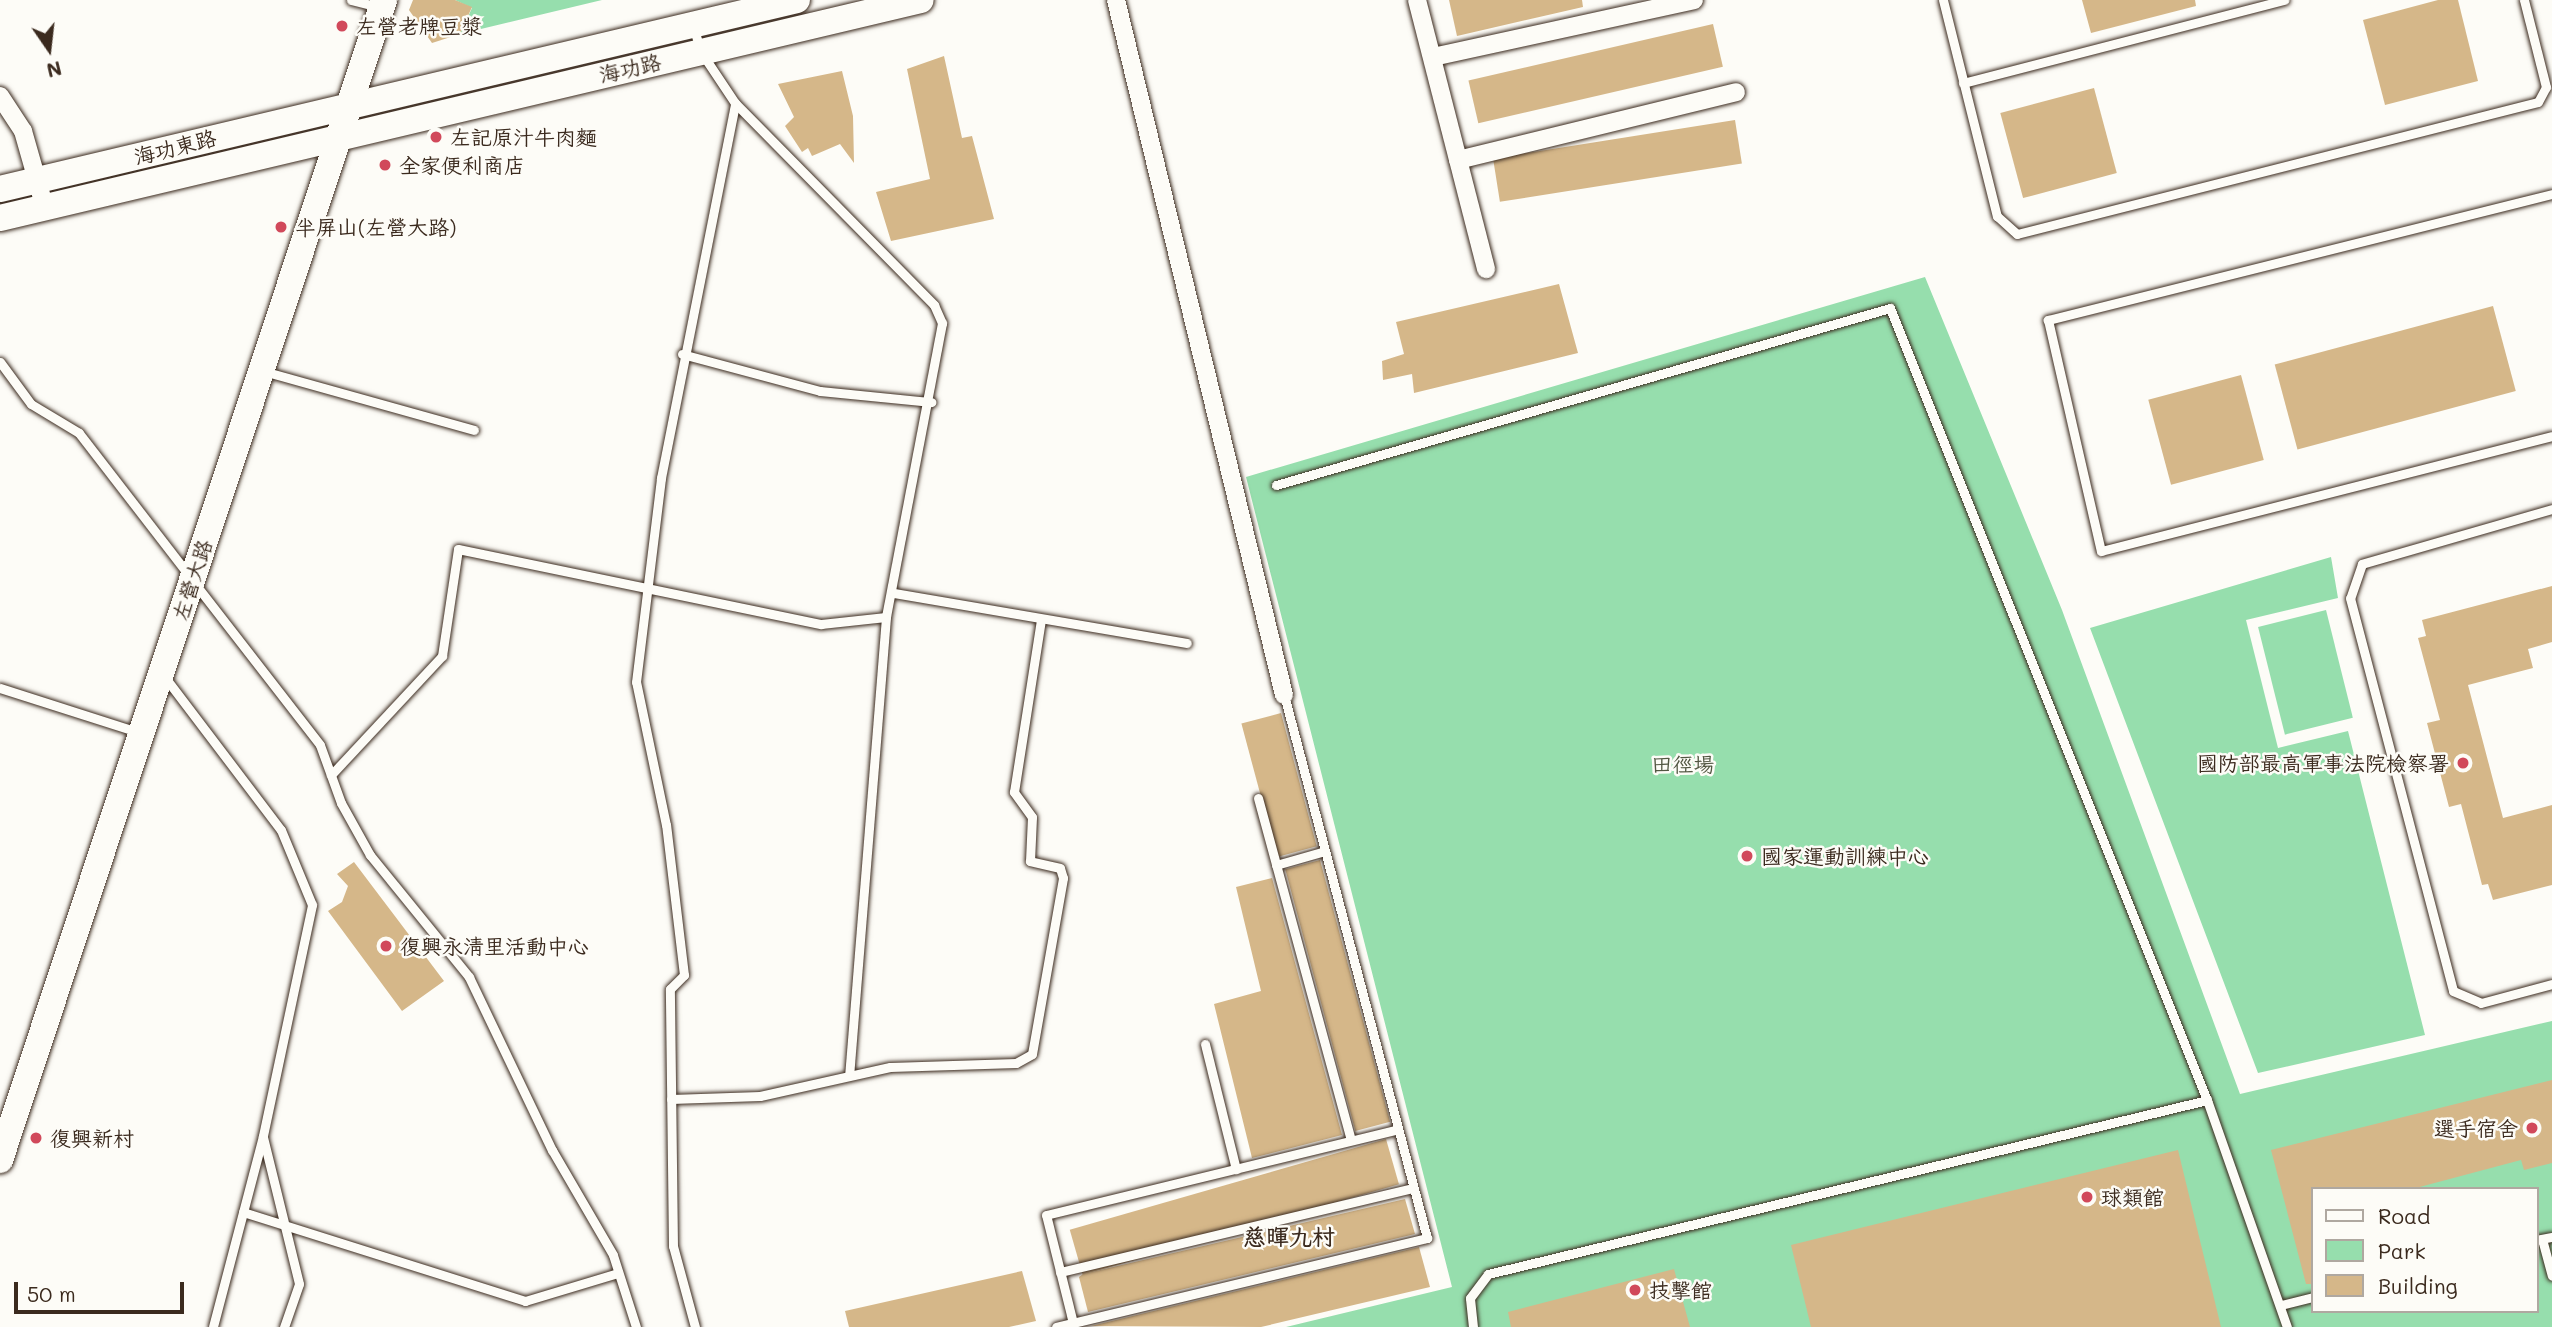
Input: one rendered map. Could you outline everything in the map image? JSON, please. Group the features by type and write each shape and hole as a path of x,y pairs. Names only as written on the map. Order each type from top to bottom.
{"street":[{"name":"海功路","path":"339,137 701,52 746,21 797,0"},
{"name":"海功路","path":"349,104 692,24 746,21 921,0"},
{"path":"1116,0 1284,695"},
{"path":"1417,0 1486,269"},
{"path":"1433,57 1694,0"},
{"name":"左營大路","path":"0,1160 383,4"},
{"path":"1458,160 1736,92"},
{"path":"0,96 23,131 45,208"},
{"name":"海功東路","path":"0,190 349,104"},
{"name":"海功東路","path":"0,218 339,137"}],"lane":[{"path":"351,0 383,4"},
{"path":"1942,0 1997,216 2010,230 2026,233 2538,102 2546,87 2524,0"},
{"path":"1964,83 2284,0"},
{"path":"692,24 701,52 735,103 940,313 931,402 894,593 886,617 849,1074"},
{"path":"695,1327 673,1246 670,989 684,975 666,825 637,692 645,590 682,354 735,103"},
{"path":"2552,194 2048,320 2101,551 2552,436"},
{"path":"1276,485 1890,308 2207,1100 2287,1327"},
{"path":"682,354 820,391 931,402"},
{"path":"0,362 31,404 79,433 320,745 331,775 370,855 469,977 618,1273 636,1327"},
{"path":"261,370 474,430"},
{"path":"2552,509 2362,564 2350,598 2453,991 2481,1003 2552,984"},
{"path":"331,775 442,656 458,549 645,590 821,624 886,617"},
{"path":"894,593 1187,643"},
{"path":"671,1099 760,1096 849,1074 935,1064 1016,1063 1032,1054 1063,878 1060,868 1030,861 1031,817 1014,792 1041,619"},
{"path":"161,672 281,830 312,905 263,1136 213,1327"},
{"path":"0,688 141,733"},
{"path":"1056,1327 1427,1238 1284,695"},
{"path":"1258,798 1351,1140"},
{"path":"1276,865 1325,852"},
{"path":"1205,1044 1236,1169"},
{"path":"1473,1327 1470,1298 1488,1274 2207,1100"},
{"path":"1073,1323 1046,1215 1398,1129"},
{"path":"263,1136 299,1284 284,1327"},
{"path":"1060,1272 1413,1188"},
{"path":"243,1212 525,1301 618,1273"},
{"path":"2544,1239 2552,1276"},
{"path":"2281,1305 2310,1298"}],"green space":[{"path":"455,0 602,0 460,34 472,8"},
{"name":"國家運動訓練中心","path":"1925,277 2062,610 2240,1094 2552,1021 2552,1327 1286,1327 1452,1287 1246,477"},
{"path":"2331,557 2338,598 2246,620 2278,748 2348,731 2425,1035 2258,1073 2090,628"},
{"path":"2326,610 2353,718 2285,735 2258,627"}],"building":[{"path":"413,0 455,0 472,7 460,34 432,43 409,10"},
{"path":"1449,0 1582,0 1583,7 1457,36"},
{"path":"2082,0 2195,0 2196,6 2091,33"},
{"path":"2438,0 2458,0 2478,81 2385,105 2363,20"},
{"path":"1713,24 1723,67 1478,123 1468,80"},
{"path":"944,56 962,138 972,136 994,219 891,241 876,192 930,179 907,69"},
{"path":"842,71 853,116 854,163 840,144 812,156 808,148 802,152 785,126 794,117 778,84"},
{"path":"2094,88 2117,173 2023,198 2000,113"},
{"path":"1735,120 1742,163 1500,202 1493,158"},
{"path":"1559,284 1578,353 1414,393 1412,374 1383,380 1382,361 1404,354 1396,322"},
{"path":"2493,306 2516,391 2297,449 2275,364"},
{"path":"2241,375 2264,460 2171,485 2148,400"},
{"name":"國防部最高軍事法院檢察署","path":"2552,586 2552,642 2528,649 2533,668 2468,685 2503,818 2552,805 2552,885 2493,900 2488,884 2482,885 2461,804 2449,807 2427,723 2440,720 2418,638 2426,636 2422,620"},
{"path":"1281,713 1317,846 1277,857 1241,724"},
{"path":"1320,860 1390,1122 1355,1131 1285,869"},
{"name":"復興永清里活動中心","path":"354,862 444,981 402,1011 328,911 342,902 348,886 337,874"},
{"path":"1272,878 1342,1135 1252,1158 1214,1004 1261,991 1236,887"},
{"path":"2552,1080 2552,1163 2524,1170 2521,1160 2420,1187 2310,1187 2310,1284 2306,1284 2271,1150"},
{"path":"1386,1139 1399,1184 1083,1275 1070,1230"},
{"name":"球類館","path":"2178,1150 2221,1327 1811,1327 1791,1245"},
{"path":"1405,1199 1415,1234 1088,1312 1079,1277 1083,1274"},
{"path":"1419,1247 1430,1287 1261,1327 1091,1326"},
{"name":"技擊館","path":"1674,1269 1690,1327 1511,1327 1508,1312"},
{"path":"1022,1271 1036,1321 1009,1327 849,1327 845,1311"}],"place":[{"name":"左營老牌豆漿","path":"342,26"},
{"name":"左記原汁牛肉麵","path":"436,137"},
{"name":"全家便利商店","path":"385,165"},
{"name":"半屏山(左營大路)","path":"281,227"},
{"name":"國防部最高軍事法院檢察署","path":"2463,763"},
{"name":"國家運動訓練中心","path":"1747,856"},
{"name":"復興永清里活動中心","path":"386,946"},
{"name":"選手宿舍","path":"2532,1128"},
{"name":"復興新村","path":"36,1138"},
{"name":"球類館","path":"2087,1197"},
{"name":"技擊館","path":"1635,1290"}],"district":[{"name":"慈暉九村","path":"1289,1236"}],"park label":[{"name":"田徑場","path":"1683,764"}]}
